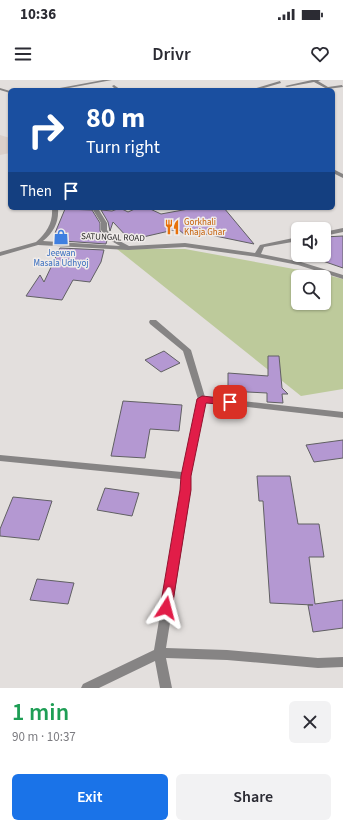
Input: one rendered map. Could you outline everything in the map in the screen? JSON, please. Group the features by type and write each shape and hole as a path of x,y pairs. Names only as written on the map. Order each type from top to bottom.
{"street":[{"path":"63,88 110,80"},
{"path":"274,80 287,86 317,80 327,88 342,86"},
{"path":"259,88 280,82"},
{"path":"38,243 50,233 56,218 56,210"},
{"path":"96,210 104,223 104,230 110,238 128,248"},
{"path":"331,233 343,230"},
{"path":"257,255 262,246 291,240"},
{"name":"SATUNGAL ROAD","path":"0,254 38,243 128,248 185,245 257,255 299,263 343,277"},
{"path":"0,248 8,251"},
{"path":"153,322 187,350 202,399 186,476 186,490 159,653 166,688"},
{"path":"202,399 343,414"},
{"path":"0,458 186,476"},
{"path":"87,688 159,653 227,655 318,663 343,662"}],"shaded area":[{"path":"0,135 8,137 8,153 0,155"}],"green space":[{"path":"117,249 185,249 300,270 291,270 291,310 331,310 331,276 343,279 343,389 301,396"}],"building":[{"path":"65,210 92,210 100,223 100,231 107,240 106,244 63,241 67,233 55,233"},
{"path":"101,210 124,210 128,212 132,210 152,210 161,214 183,210 226,210 254,244 196,232 185,235 178,229 130,240 113,222 110,231 108,222"},
{"path":"343,236 343,268 326,262 331,262 331,237"},
{"path":"60,248 104,250 101,262 90,282 73,280 62,300 26,296 40,275 44,282"},
{"path":"164,351 180,363 161,372 145,360"},
{"path":"268,356 279,356 282,388 288,394 282,394 283,403 267,402 267,393 228,391 228,373 268,376"},
{"path":"123,401 182,405 179,431 150,429 145,458 111,456"},
{"path":"343,440 343,458 314,462 306,445"},
{"path":"257,476 290,476 298,524 319,524 324,557 309,557 315,604 343,600 343,628 313,632 308,605 313,605 270,603 263,501 259,501"},
{"path":"105,488 139,493 132,516 97,510"},
{"path":"13,497 52,501 39,540 0,536 0,529"},
{"path":"37,579 74,583 68,604 30,600"}],"place":[{"name":"Gorkhali Khaja Ghar","path":"172,227"},
{"name":"Jeewan Masala Udhyoj","path":"61,237"}],"route":[{"path":"166,608 186,490 186,476 202,399 230,402"}]}
